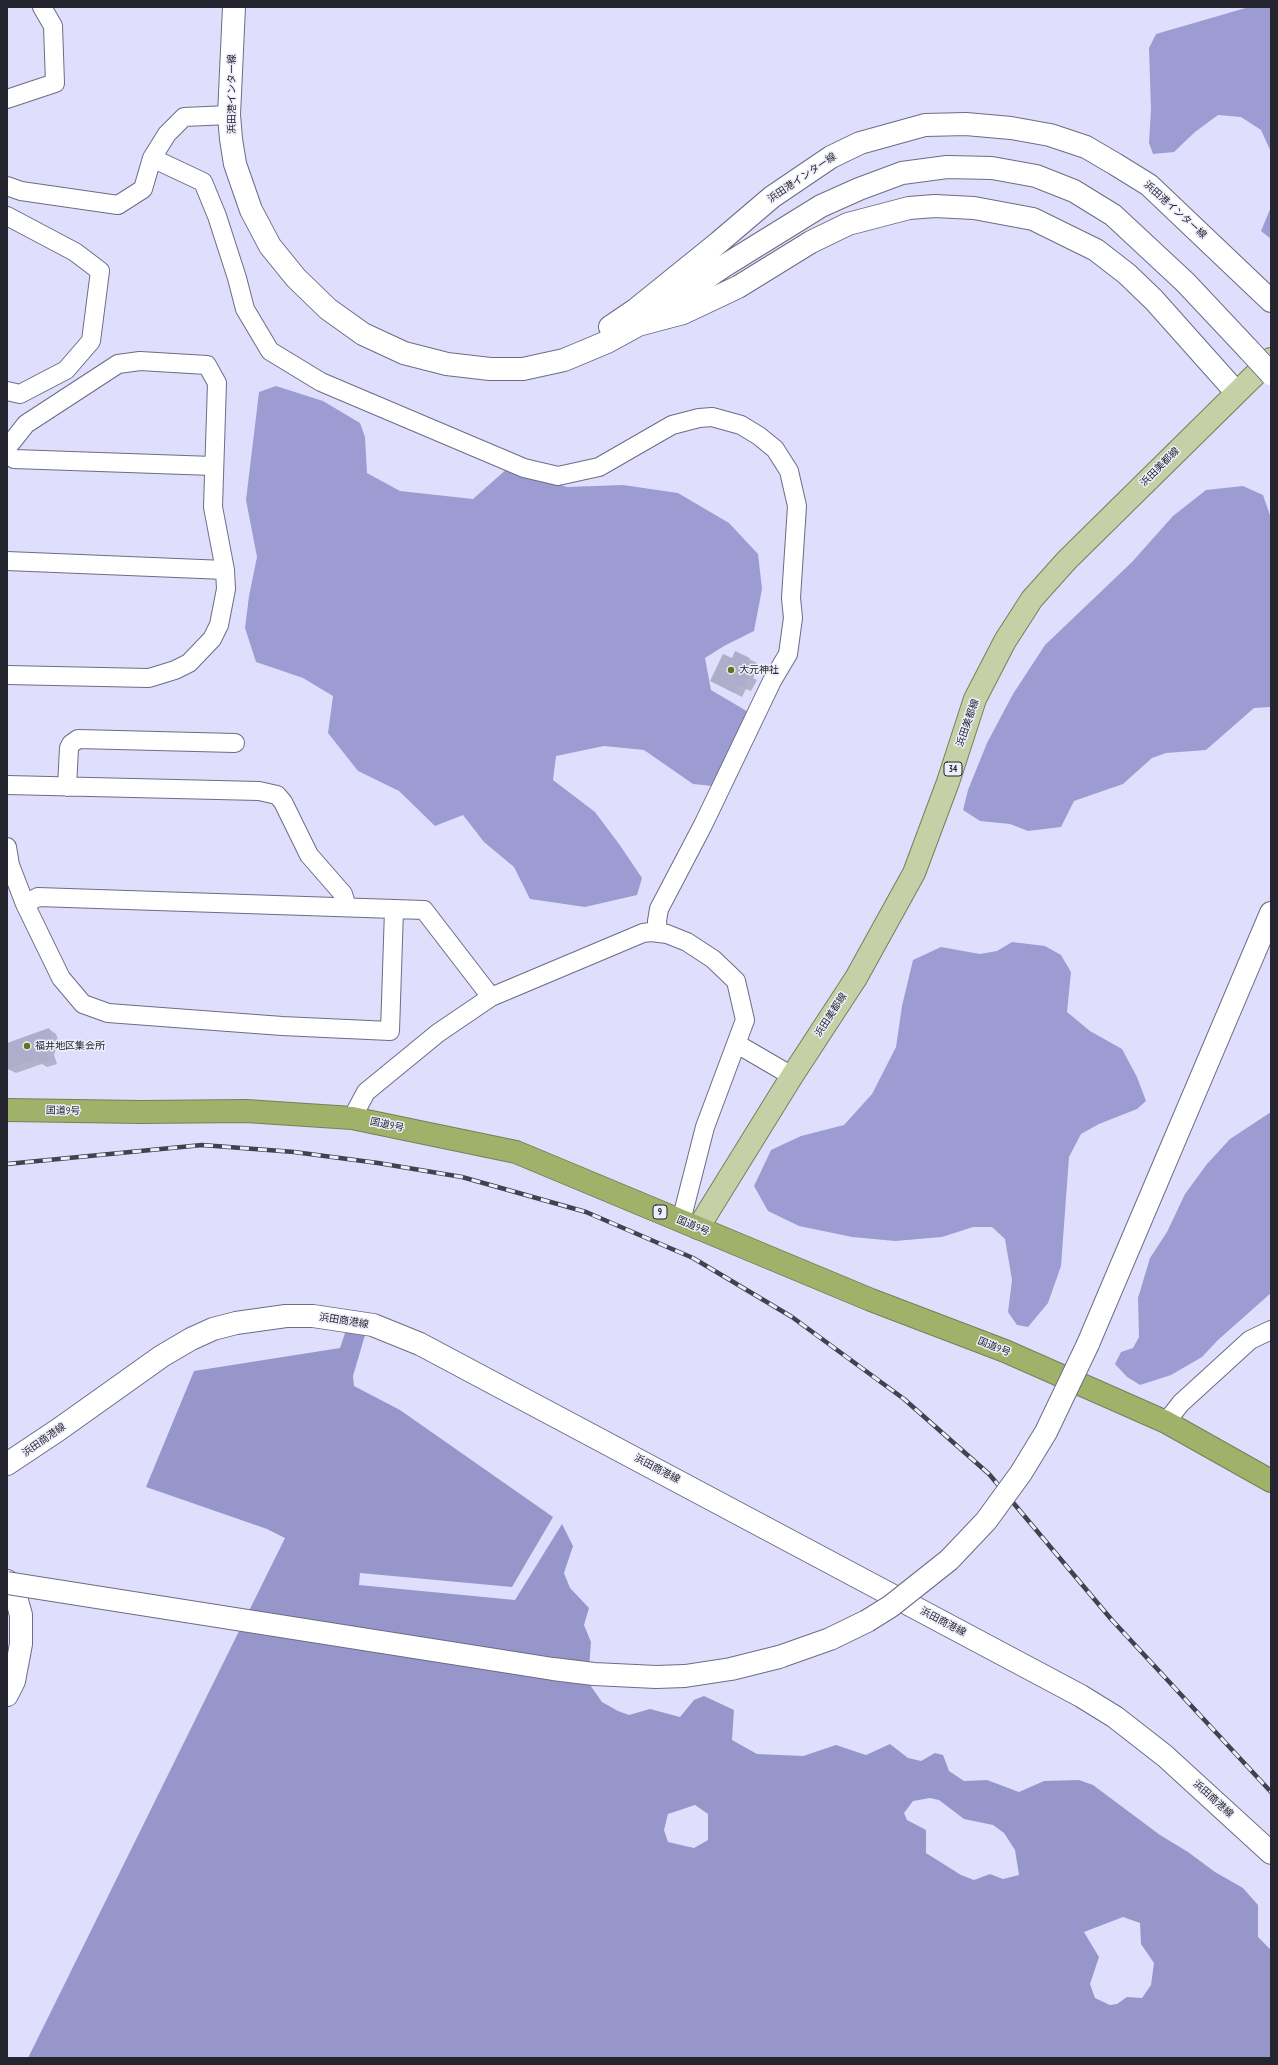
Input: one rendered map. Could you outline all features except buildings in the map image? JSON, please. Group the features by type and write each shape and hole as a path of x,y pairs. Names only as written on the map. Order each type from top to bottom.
{"highway":[{"name":"国道9号","path":"7,1109 141,1112 246,1111 352,1118 516,1152 871,1300 1005,1351 1166,1422 1271,1481"}],"main road":[{"name":"浜田港インター線","path":"234,7 229,115 235,164 251,210 270,246 296,278 328,309 363,334 404,353 447,364 490,368 523,368 564,360 606,342 638,325 682,312 738,287 811,242 848,224 909,208 935,206 974,208 1033,219 1096,250 1127,274 1154,300 1236,392"},
{"name":"浜田港インター線","path":"564,360 635,310 772,197 831,157 860,143 925,126 966,124 1011,128 1050,135 1086,147 1149,185 1271,301"},
{"path":"638,325 724,266 822,206 859,189 902,173 947,167 992,168 1036,176 1074,191 1113,215 1185,282 1271,374"},
{"name":"浜田美都線","path":"689,1224 792,1076 856,978 914,873 948,782 975,699 1006,641 1028,605 1067,560 1271,359"},
{"path":"7,1582 553,1669 594,1674 656,1677 685,1676 732,1670 779,1657 830,1639 866,1620 891,1606 949,1560 986,1521 1021,1473 1046,1432 1088,1344 1271,912"},
{"name":"浜田商港線","path":"7,1464 58,1430 162,1356 191,1339 213,1329 236,1323 286,1316 313,1316 373,1325 420,1344 1080,1696 1115,1717 1165,1756 1271,1853"},
{"path":"7,1582 14,1590 21,1614 21,1644 14,1680 7,1695"}],"street":[{"path":"7,99 55,83 53,26 42,7"},
{"path":"7,186 21,191 118,205 143,189 152,158 166,134 184,116 229,115"},
{"path":"152,158 203,182 217,216 245,309 270,351 321,382 524,468 558,476 599,468 672,425 699,418 712,417 741,425 759,436 775,449 789,471 797,506 791,598 793,618 788,654 772,681 703,824 659,909 657,921 658,932"},
{"path":"7,216 75,252 100,271 91,341 66,370 20,394 7,391"},
{"path":"7,448 26,424 118,364 140,361 207,365 217,383 213,466 213,508 225,570 226,590 219,625 212,639 189,663 176,670 149,678 7,676"},
{"path":"7,454 14,459 213,466"},
{"path":"7,561 225,570"},
{"path":"67,787 69,748 71,744 78,739 235,743"},
{"path":"7,785 259,790 277,795 283,802 310,855 343,894 347,907"},
{"path":"7,847 10,865 25,904 61,978 82,1004 108,1013 282,1026 390,1031 394,910"},
{"path":"25,904 38,897 424,910 491,997"},
{"path":"352,1118 366,1092 438,1033 491,997 644,933 658,932 667,934 687,942 713,960 736,981 745,1020 705,1127 689,1224"},
{"path":"737,1044 792,1076"},
{"path":"1166,1422 1181,1403 1250,1340 1271,1330"}],"shaded area":[{"path":"1249,7 1271,7 1271,152 1261,130 1241,117 1218,115 1195,132 1174,152 1153,154 1149,143 1151,110 1149,48 1156,34"},
{"path":"1271,207 1271,239 1261,231"},
{"path":"276,386 323,401 360,423 365,437 367,473 400,491 473,499 509,467 567,487 623,485 678,493 729,523 758,554 762,589 754,631 724,646 705,658 711,690 750,713 713,786 693,784 644,750 604,746 556,756 553,780 595,812 619,844 642,878 637,895 585,907 530,899 514,867 484,842 463,815 435,826 399,791 358,771 328,733 333,696 303,678 256,662 245,628 249,596 257,557 246,500 259,392"},
{"path":"1243,486 1263,495 1271,518 1271,707 1254,708 1206,750 1166,753 1152,758 1123,784 1074,801 1061,827 1028,831 1010,824 980,821 963,810 968,790 987,743 1013,694 1045,645 1132,562 1173,516 1206,490"},
{"path":"1012,942 1045,946 1061,955 1071,972 1067,1012 1090,1031 1122,1049 1137,1077 1146,1101 1137,1109 1099,1124 1081,1134 1069,1157 1061,1266 1048,1303 1028,1327 1017,1325 1008,1312 1012,1280 1005,1239 992,1227 973,1227 942,1237 895,1241 852,1237 799,1226 768,1211 754,1186 771,1150 801,1136 844,1125 872,1094 896,1047 902,1006 913,960 941,947 980,954 997,951"},
{"path":"1271,1112 1271,1293 1218,1340 1202,1357 1171,1375 1140,1385 1127,1377 1115,1364 1121,1352 1133,1348 1139,1337 1138,1298 1150,1258 1167,1232 1185,1194 1207,1164 1230,1139"},
{"path":"346,1330 365,1335 353,1376 354,1386 400,1410 553,1517 512,1587 360,1573 359,1585 515,1600 562,1524 573,1546 564,1573 570,1588 589,1608 584,1625 591,1642 588,1682 602,1702 618,1711 629,1715 650,1709 680,1717 694,1700 704,1696 734,1710 732,1740 757,1754 803,1756 836,1745 866,1755 890,1744 908,1758 921,1761 935,1753 943,1755 949,1771 964,1781 987,1780 1019,1792 1044,1781 1079,1780 1093,1785 1160,1835 1188,1852 1215,1872 1243,1888 1258,1905 1258,1937 1271,1950 1271,2058 28,2058 285,1538 267,1529 146,1487 194,1371 340,1348","holes":["930,1798 939,1800 964,1819 993,1825 1004,1833 1015,1850 1019,1875 1003,1879 990,1874 974,1880 961,1875 926,1853 926,1830 907,1820 904,1813 913,1801","695,1805 708,1814 708,1840 694,1848 668,1842 664,1830 668,1814","1123,1917 1140,1923 1141,1944 1154,1963 1151,1985 1142,1998 1127,1997 1117,2004 1110,2005 1095,1998 1090,1984 1099,1957 1084,1932"]}],"railway":[{"path":"7,1164 202,1145 294,1152 378,1163 462,1177 586,1212 693,1258 792,1317 904,1399 989,1474 1111,1619 1271,1792"}],"place":[{"name":"大元神社","path":"731,670"},
{"name":"福井地区集会所","path":"27,1046"}]}
